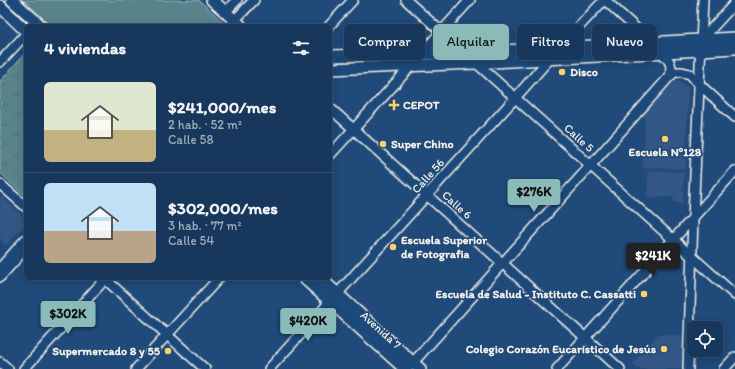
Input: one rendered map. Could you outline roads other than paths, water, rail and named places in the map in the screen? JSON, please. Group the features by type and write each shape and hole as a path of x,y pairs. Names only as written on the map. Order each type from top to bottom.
{"main road":[{"path":"12,0 39,24"},
{"path":"212,0 238,23"},
{"path":"0,6 24,28"},
{"path":"584,57 660,52 735,38"},
{"path":"657,42 735,48"},
{"path":"332,56 344,56"},
{"path":"332,69 531,60"},
{"name":"Avenida 7","path":"307,280 334,298 412,367"},
{"name":"Avenida 7","path":"321,280 334,298"}],"street":[{"path":"225,12 236,0"},
{"path":"238,23 254,0"},
{"path":"331,24 353,0"},
{"name":"Calle 5","path":"406,0 433,24"},
{"path":"449,24 470,0"},
{"path":"604,0 631,24"},
{"name":"Calle 56","path":"582,24 604,0"},
{"path":"688,369 703,0"},
{"path":"701,45 735,3"},
{"path":"0,62 24,36"},
{"path":"425,50 433,41"},
{"path":"660,52 668,58 670,62 670,76"},
{"path":"332,153 416,60"},
{"name":"Calle 5","path":"473,60 516,97 735,295"},
{"name":"Calle 56","path":"269,369 548,60"},
{"path":"412,367 675,72 686,72 690,74 735,117"},
{"name":"Calle 6","path":"332,110 620,369"},
{"path":"556,369 735,171"},
{"path":"0,184 24,206"},
{"path":"0,268 24,241"},
{"path":"0,277 24,250"},
{"path":"24,369 103,280"},
{"path":"107,280 205,369"},
{"path":"136,369 217,280"},
{"path":"724,369 735,357"},
{"path":"0,362 8,369"}],"place":[{"name":"Disco","path":"562,72"},
{"name":"CEPOT","path":"394,105"},
{"name":"Escuela Nº128","path":"665,139"},
{"name":"Super Chino","path":"383,144"},
{"name":"Escuela Superior de Fotografia","path":"393,247"},
{"name":"Escuela de Salud - Instituto C. Cassatti","path":"644,294"},
{"name":"Colegio Corazón Eucarístico de Jesús","path":"664,349"},
{"name":"Supermercado 8 y 55","path":"168,351"}]}
